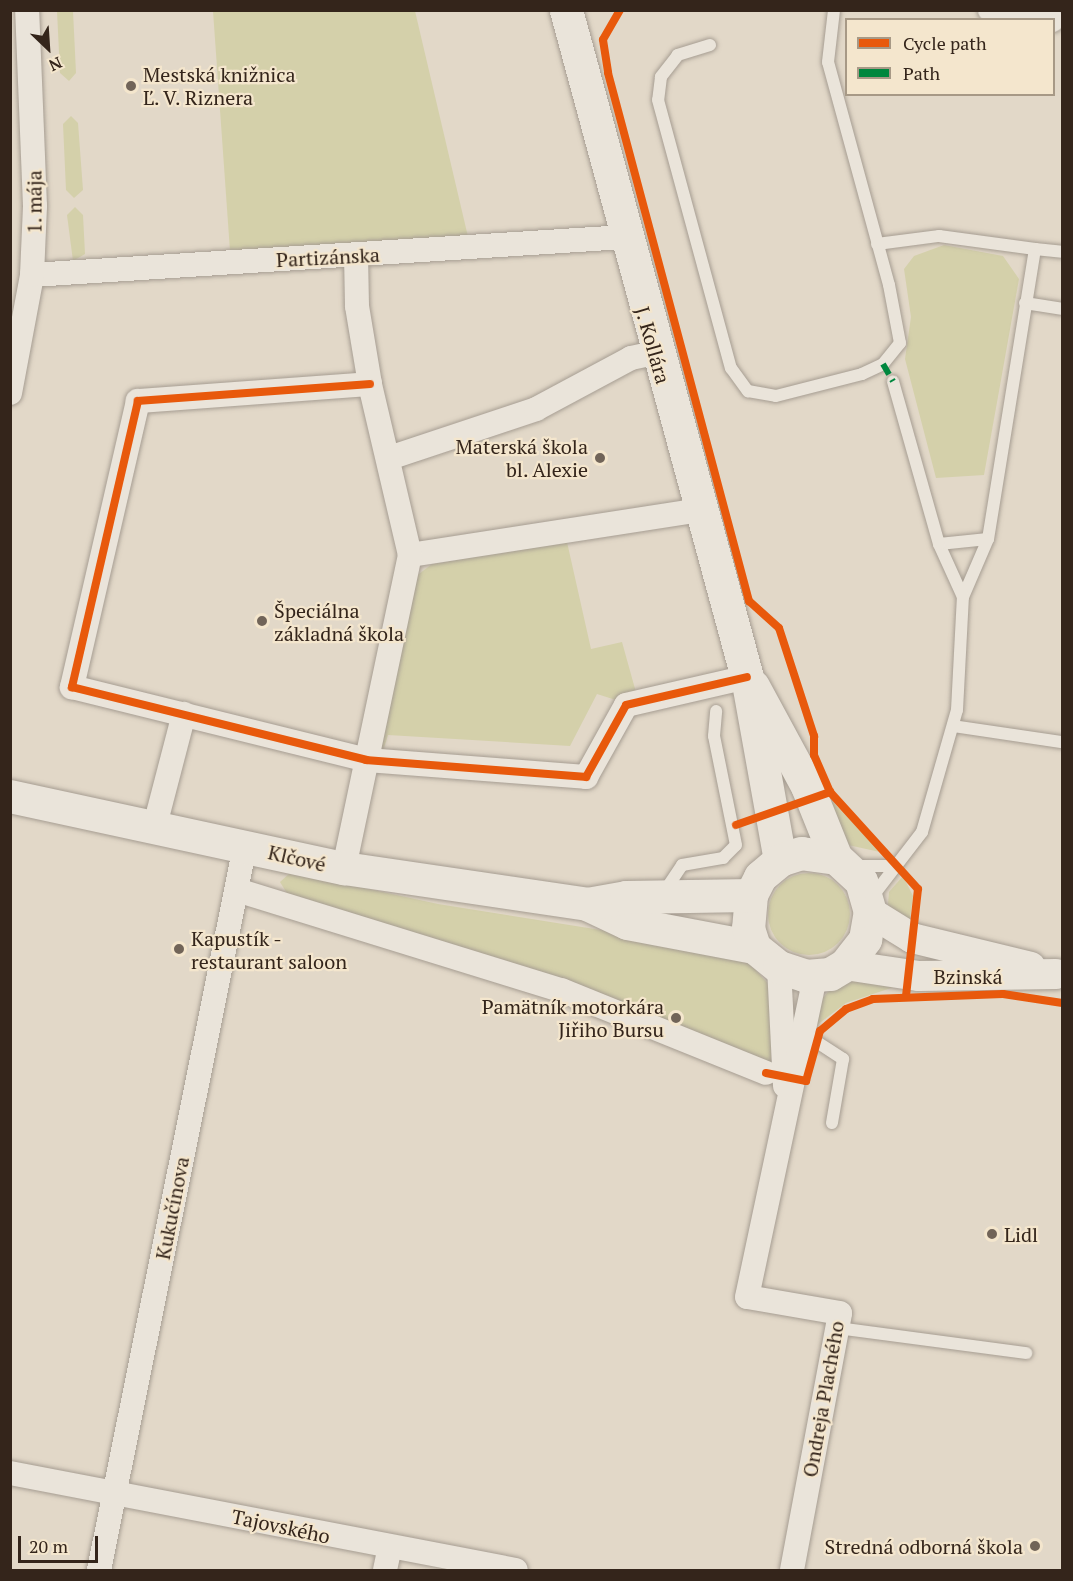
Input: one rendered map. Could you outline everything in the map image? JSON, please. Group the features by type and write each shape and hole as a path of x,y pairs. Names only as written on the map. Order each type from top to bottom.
{"main road":[{"name":"J. Kollára","path":"566,10 655,353 747,677 780,860"},
{"name":"J. Kollára","path":"747,677 775,719 841,863"},
{"name":"Klčové","path":"10,796 154,829 344,868 587,904 660,898 751,895"},
{"path":"754,947 748,928 751,895 760,877 780,860 801,853 841,863 861,881 869,907 865,939 845,965 815,976"},
{"name":"Klčové","path":"587,904 627,923 754,947 779,967 815,976"}],"street":[{"name":"1. mája","path":"10,393 14,360 32,275 22,105 27,10"},
{"path":"990,10 1040,18"},
{"name":"Partizánska","path":"32,275 624,237"},
{"path":"344,868 410,555 370,384 357,306 356,256"},
{"path":"389,458 536,410 632,358 655,353"},
{"path":"370,384 138,401 72,687 366,760 586,777 626,705 747,677"},
{"path":"410,555 701,510"},
{"path":"154,829 184,714"},
{"name":"Kukučínova","path":"99,1570 245,846"},
{"path":"237,890 561,990 766,1073"},
{"name":"Bzinská","path":"869,907 912,938 1059,975"},
{"name":"Bzinská","path":"845,965 919,976 1059,975"},
{"name":"Ondreja Plachého","path":"779,967 780,1063 787,1091"},
{"name":"Ondreja Plachého","path":"792,1570 840,1313 747,1297 787,1091 803,1033 815,976"},
{"name":"Tajovského","path":"10,1473 115,1492 388,1559 516,1570"}],"lane":[{"path":"710,45 678,55 661,77 658,100 731,368 748,391 776,396 883,364 900,343 877,244 828,62 834,10"},
{"path":"877,244 939,236 1062,252"},
{"path":"869,907 891,866 921,832 953,726 963,597 988,539 1024,303 1035,249"},
{"path":"1024,303 1062,309"},
{"path":"893,381 939,544 963,597"},
{"path":"939,544 988,539"},
{"path":"660,898 682,865 723,858 736,845 714,736 716,711"},
{"path":"953,726 1062,742"},
{"path":"841,863 891,866"},
{"path":"803,1033 843,1059 832,1123"},
{"path":"838,1328 1026,1353"}],"shaded area":[{"path":"57,11 73,11 76,73 69,81 60,73"},
{"path":"213,11 415,11 469,241 230,251"},
{"path":"71,116 78,123 83,190 74,198 66,190 63,124"},
{"path":"75,207 83,215 85,254 73,261 67,215"},
{"path":"944,245 1003,256 1019,279 984,475 936,478 905,359 911,317 904,269 914,256"},
{"path":"567,542 591,649 622,642 637,696 619,701 597,694 570,746 388,735 383,751 377,739 415,577 432,564"},
{"path":"829,800 833,802 880,852 848,845"},
{"path":"291,872 438,904 739,952 772,988 771,1068 552,976 288,895 280,882"},
{"path":"801,873 817,873 832,880 843,891 850,906 847,930 838,943 817,955 801,955 786,948 775,937 768,922 768,906 775,891 786,880"},
{"path":"903,876 913,896 909,926 892,914 888,904 889,892"},
{"path":"859,978 900,985 846,1003 817,1025 818,1004 828,992"}],"marked path":[{"path":"883,364 893,381"}],"cycle path":[{"path":"620,10 603,40 608,73 749,601 779,628 814,736 814,755 830,792 918,889 906,996"},
{"path":"370,384 138,401 72,687 366,760 586,777 626,705 747,677"},
{"path":"736,825 830,792"},
{"path":"766,1073 806,1081 820,1031 846,1009 873,999 1003,994 1062,1003"}],"place":[{"name":"Mestská knižnica Ľ. V. Riznera","path":"131,86"},
{"name":"Materská škola bl. Alexie","path":"600,458"},
{"name":"Špeciálna základná škola","path":"262,621"},
{"name":"Kapustík - restaurant saloon","path":"179,949"},
{"name":"Pamätník motorkára Jiřiho Bursu","path":"676,1018"},
{"name":"Lidl","path":"992,1234"},
{"name":"Stredná odborná škola","path":"1035,1546"}]}
